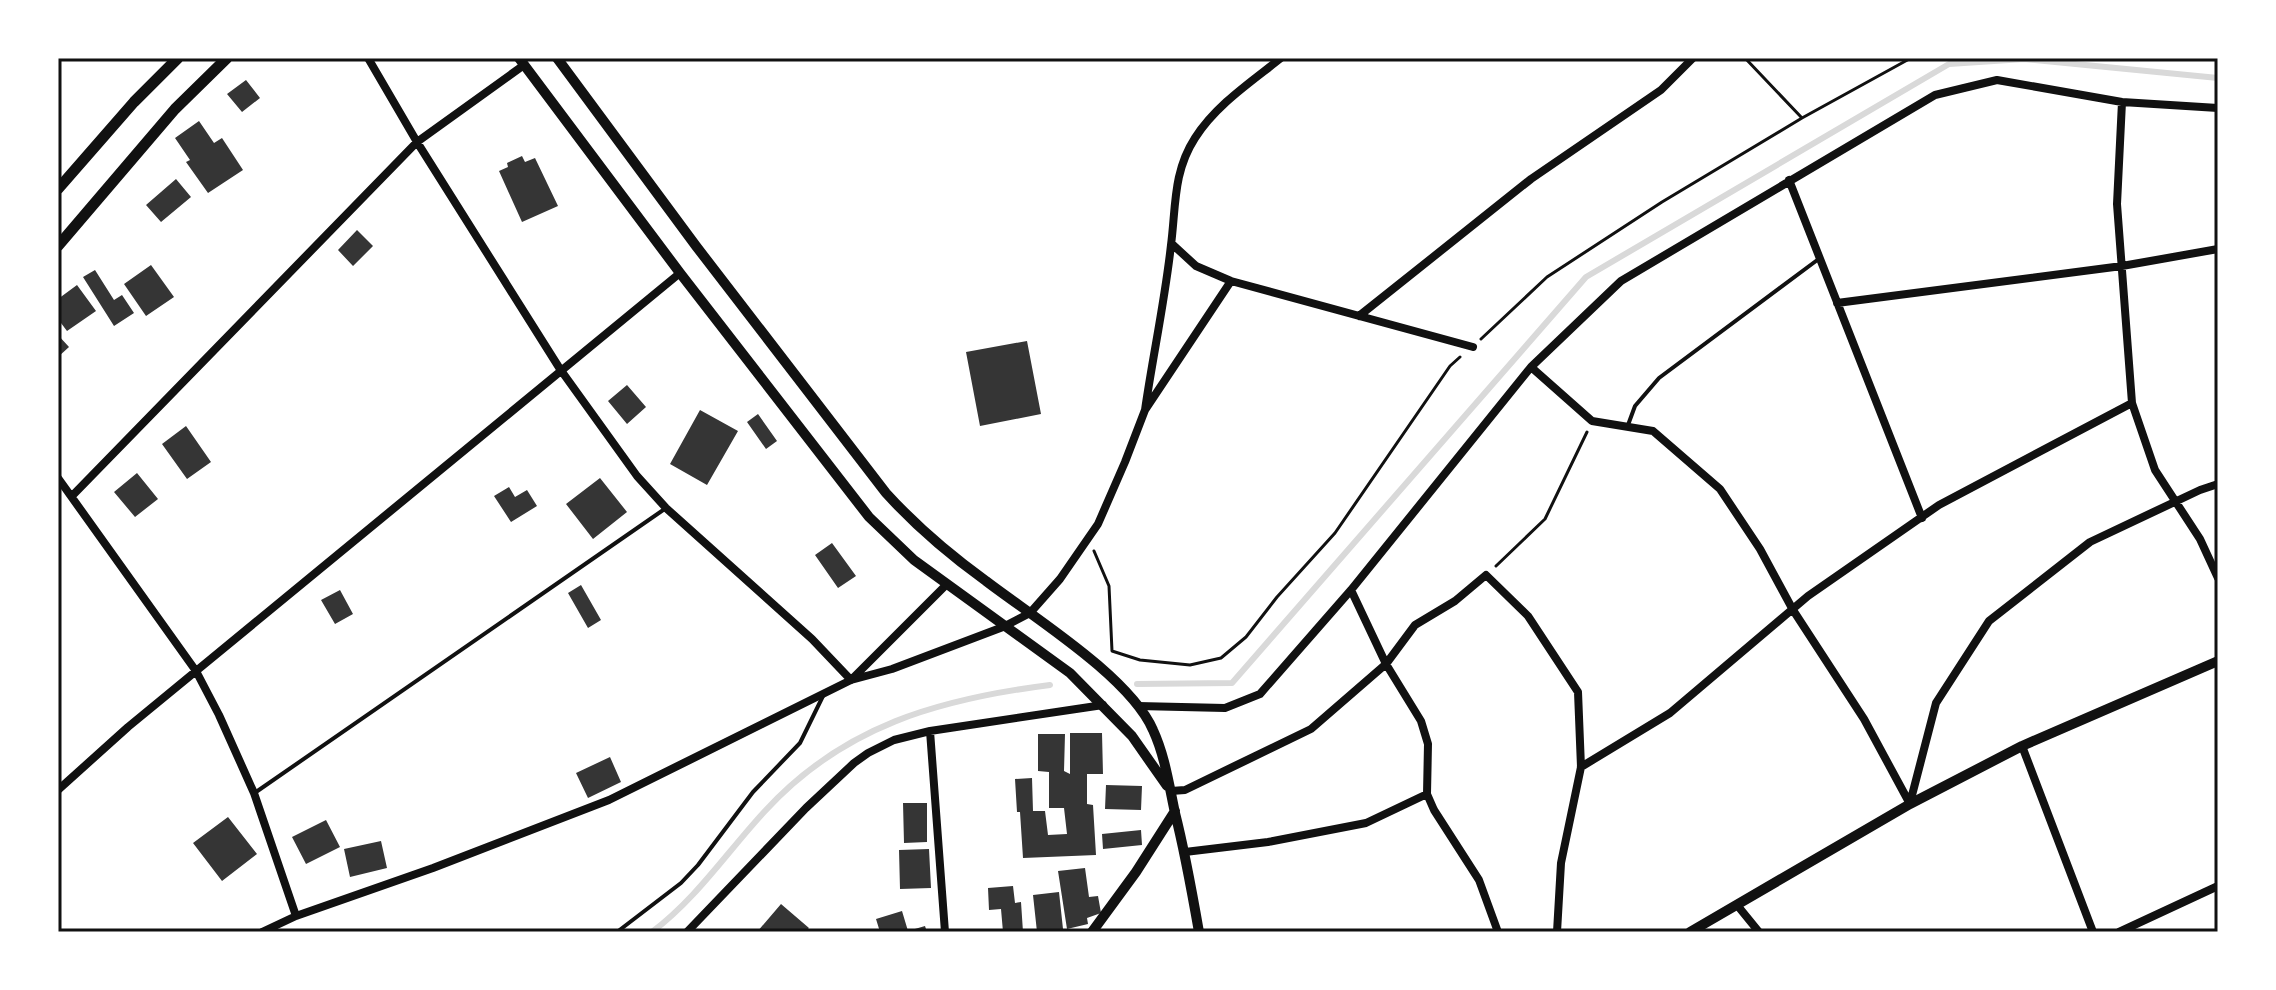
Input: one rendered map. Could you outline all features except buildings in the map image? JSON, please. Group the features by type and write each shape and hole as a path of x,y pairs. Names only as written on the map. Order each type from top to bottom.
{"main road":[{"path":"58,189 134,102 178,58"},
{"path":"58,246 175,109 227,58"}],"street":[{"path":"368,58 417,142 560,369 622,456 666,508 812,639 851,680"},
{"path":"557,58 696,246 886,493 945,550 1087,656 1138,706 1153,729 1171,791 1199,932"},
{"path":"1145,410 1172,244 1177,178 1194,138 1219,108 1281,58"},
{"path":"1359,316 1531,179 1661,90 1693,58"},
{"path":"72,496 417,142 521,62 869,517 914,560 1003,627 1043,652 1099,701 1132,736 1171,791"},
{"path":"1138,706 1225,708 1260,694 1351,590 1531,367 1621,281 1935,95 1997,80 2122,102 2218,108"},
{"path":"2122,102 2117,204 2132,403 2155,470 2200,539 2218,578"},
{"path":"1789,180 1922,518"},
{"path":"1172,244 1196,266 1231,281 1473,347"},
{"path":"1837,303 2122,266 2218,249"},
{"path":"58,790 196,671 680,273"},
{"path":"262,932 296,916 433,868 609,800 851,680 892,669 1003,627 1030,613 1088,540 1116,483 1145,410 1231,281"},
{"path":"1531,367 1592,421 1653,431 1720,489 1864,719 1910,804"},
{"path":"1581,767 1670,713 1793,610 1939,505 2132,403"},
{"path":"58,478 196,671 254,793 296,916"},
{"path":"1910,804 1936,703 1989,621 2090,542 2218,484"},
{"path":"1171,791 1185,790 1311,729 1386,664 1415,625 1455,601 1486,575 1528,616 1578,692 1581,767 1561,863 1557,932"},
{"path":"851,680 947,584"},
{"path":"1351,590 1386,664 1421,721 1428,744 1427,794 1479,880 1498,932"},
{"path":"1690,932 1910,804 2022,746 2218,661"},
{"path":"687,932 768,846 854,763 894,740 1099,701"},
{"path":"930,731 945,932"},
{"path":"2022,746 2093,932"},
{"path":"1185,852 1268,842 1366,823 1427,794"},
{"path":"1092,932 1175,811"},
{"path":"2119,932 2218,886"},
{"path":"1737,905 1759,932"}],"lane":[{"path":"1627,427 1635,406 1659,378 1820,258"},
{"path":"254,793 666,508"},
{"path":"617,932 681,883 698,865 753,792 800,743 825,693"}],"path":[{"path":"1745,58 1802,118"},
{"path":"1088,540 1109,586 1112,651 1140,660 1190,665 1221,658 1246,637 1277,597 1335,533 1450,366 1547,277 1662,202 1802,118 1911,58"},
{"path":"1486,575 1545,519 1592,421"}],"waterway":[{"path":"1137,684 1232,683 1586,277 1949,64 2024,59 2218,78"},
{"path":"652,932 698,890 765,811 827,757 860,737 932,709 1050,685"}]}
